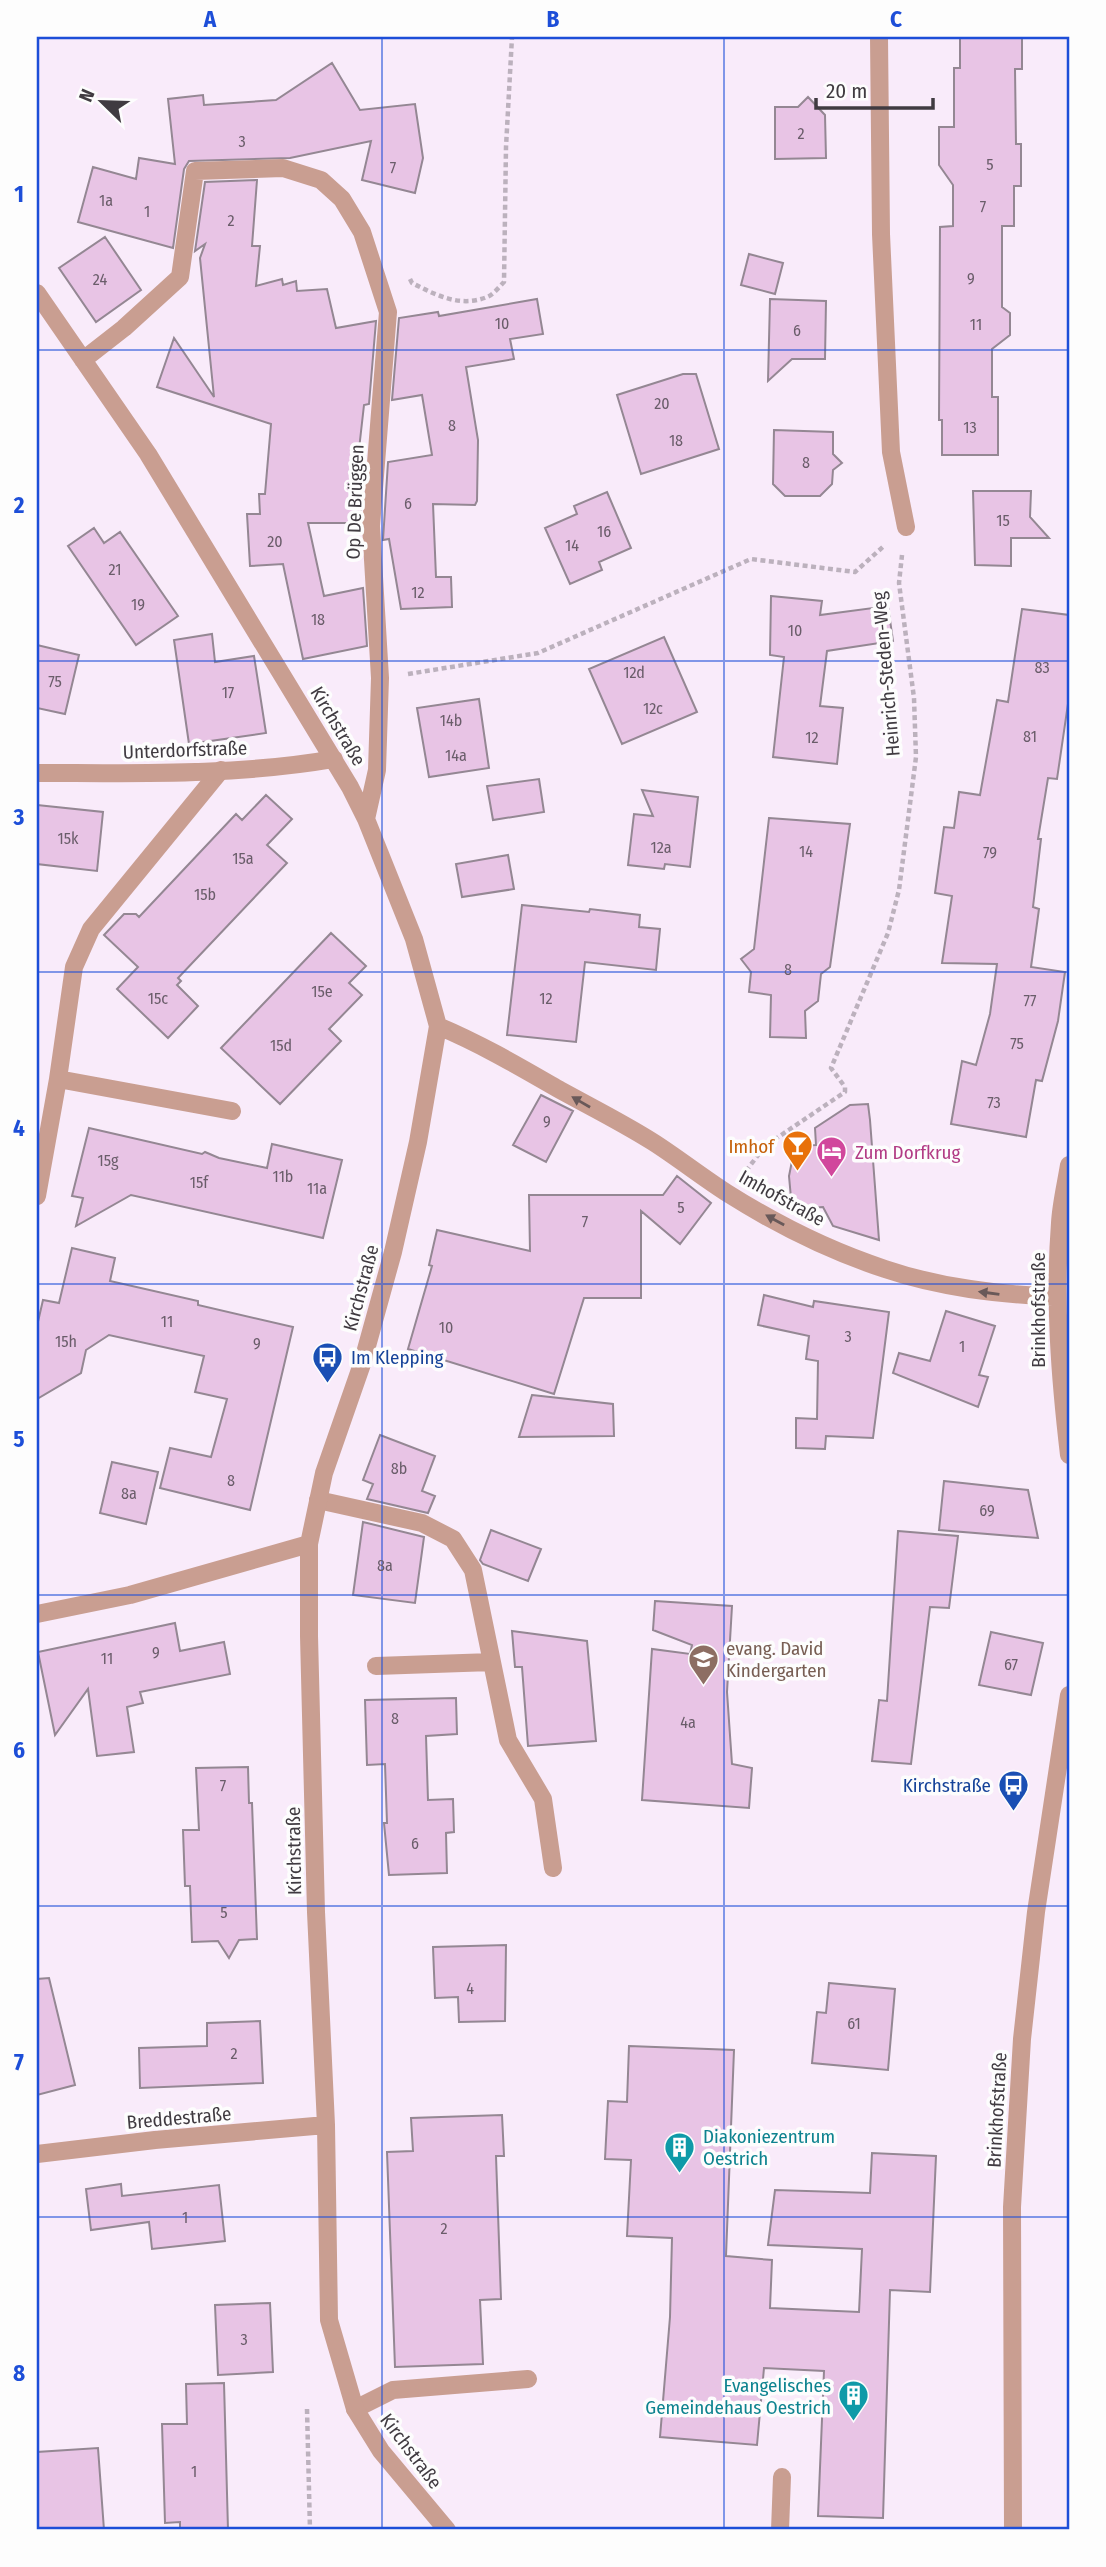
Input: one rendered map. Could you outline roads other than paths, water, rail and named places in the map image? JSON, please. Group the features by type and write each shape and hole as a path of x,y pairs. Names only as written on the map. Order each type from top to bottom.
{"street":[{"path":"879,37 881,234 891,452 905,527"},
{"name":"Op De Brüggen","path":"83,360 124,328 180,276 195,172 283,168 321,180 342,199 362,232 388,312 371,526 380,678 377,770 366,819"},
{"name":"Kirchstraße","path":"37,293 148,454 334,759 366,819 414,939 438,1026 418,1142 393,1252 362,1364 324,1473 318,1500 309,1544 309,1636 316,1912 326,2125 329,2320 355,2409 381,2451 447,2530"},
{"name":"Unterdorfstraße","path":"37,774 285,767 334,759"},
{"path":"37,1196 74,967 91,929 221,769"},
{"name":"Imhofstraße","path":"438,1026 473,1040 652,1142 729,1194 810,1238 884,1269 935,1284 996,1294 1057,1297"},
{"path":"58,1079 232,1111"},
{"name":"Brinkhofstraße","path":"1069,1165 1060,1221 1057,1297 1060,1378 1069,1455"},
{"path":"318,1500 422,1523 453,1539 473,1570 508,1741 543,1799 553,1868"},
{"path":"37,1614 130,1595 309,1544"},
{"path":"376,1666 492,1662"},
{"name":"Brinkhofstraße","path":"1013,2530 1012,2207 1022,2039 1036,1912 1069,1695"},
{"name":"Breddestraße","path":"37,2154 155,2140 326,2125"},
{"path":"355,2409 393,2390 528,2379"},
{"path":"780,2530 782,2477"}],"place":[{"name":"Imhof","path":"797,1173"},
{"name":"Zum Dorfkrug","path":"832,1179"},
{"name":"Im Klepping","path":"328,1384"},
{"name":"evang. David Kindergarten","path":"703,1686"},
{"name":"Kirchstraße","path":"1014,1812"},
{"name":"Diakoniezentrum Oestrich","path":"680,2174"},
{"name":"Evangelisches Gemeindehaus Oestrich","path":"854,2423"}]}
